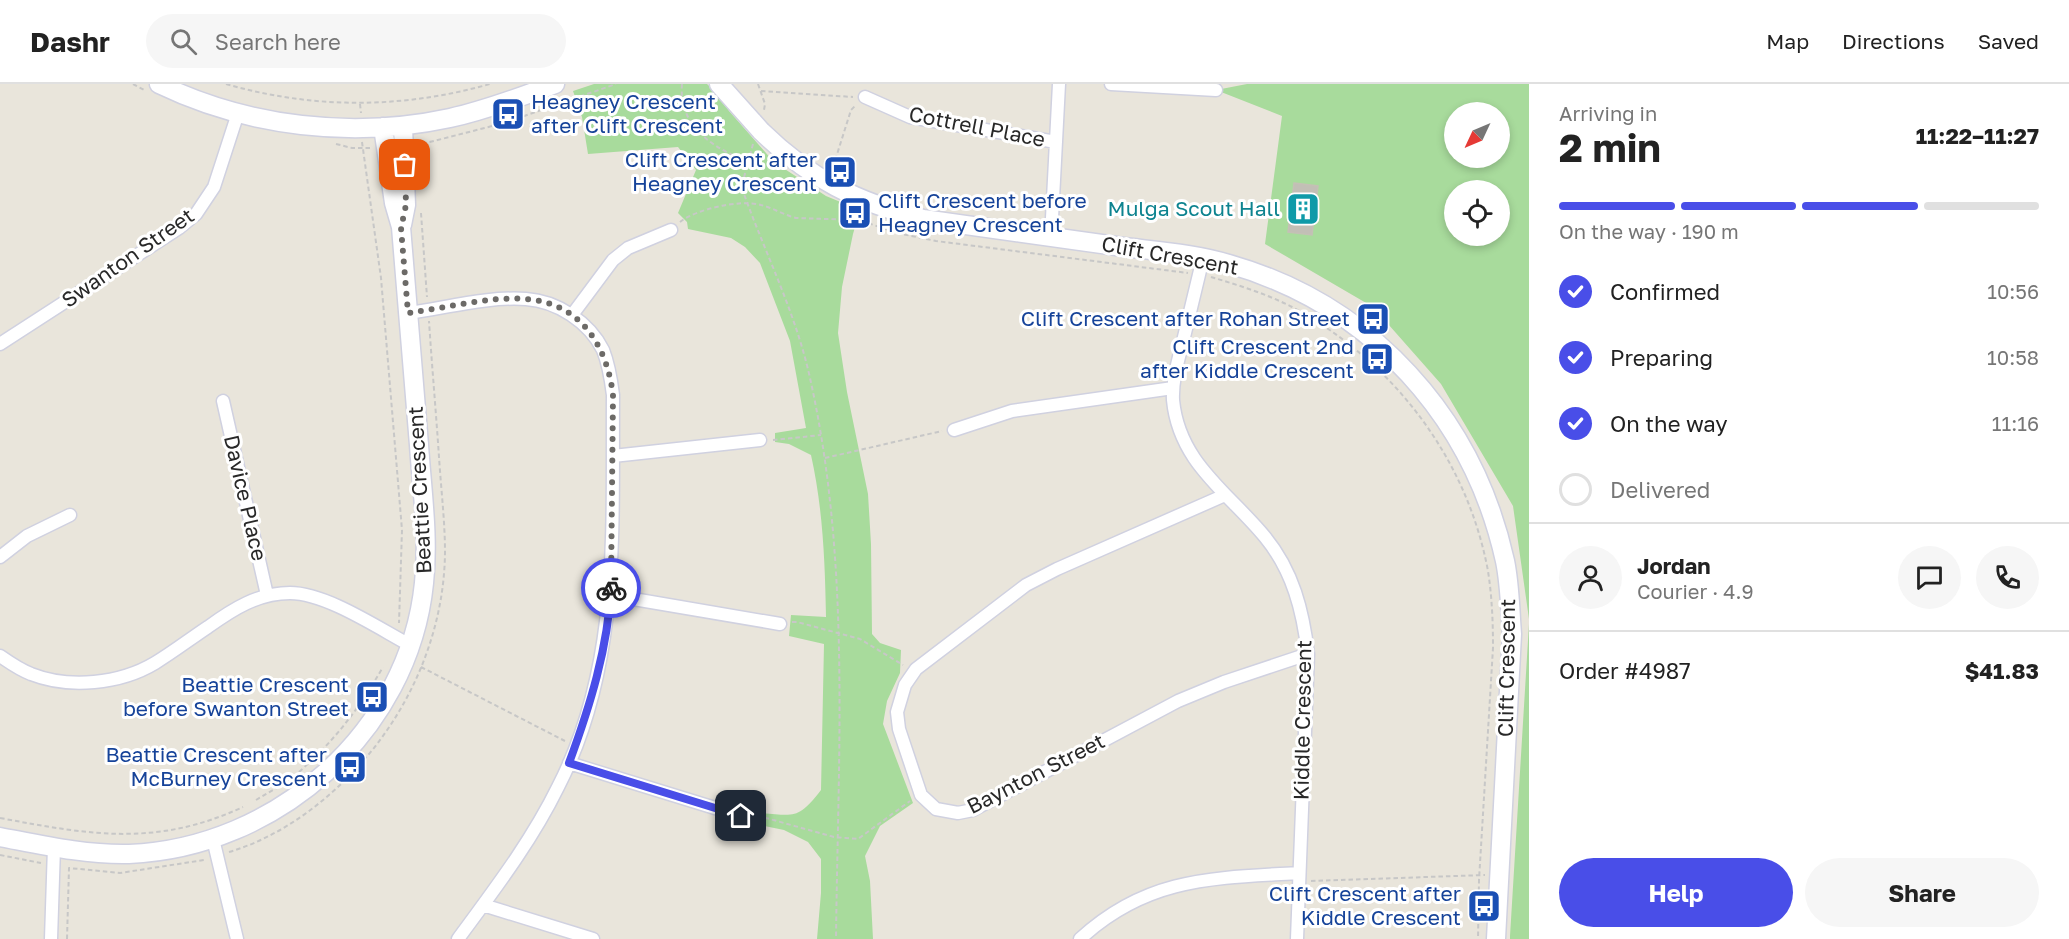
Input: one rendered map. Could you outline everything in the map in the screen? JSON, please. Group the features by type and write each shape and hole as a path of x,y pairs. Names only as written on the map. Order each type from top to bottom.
{"street":[{"path":"159,84 204,103 238,113 310,126 382,127 403,126 475,112 532,88 555,84"},
{"name":"Clift Crescent","path":"719,84 777,147 810,172 845,193 883,209 923,219 1203,258 1250,270 1292,288 1364,331 1392,355 1426,392 1452,429 1476,471 1493,516 1505,562 1512,634 1498,874 1497,939"},
{"name":"Clift Crescent","path":"731,84 740,106"},
{"path":"1051,237 1059,84"},
{"path":"1111,84 1216,90"},
{"name":"Cottrell Place","path":"865,97 910,117 1056,142"},
{"name":"Swanton Street","path":"0,344 196,214 214,187 238,113"},
{"name":"Beattie Crescent","path":"401,228 406,205 403,126"},
{"name":"Beattie Crescent","path":"0,837 85,852 128,854 220,845 308,789 359,739 380,710 408,652 421,604 427,542 401,228 394,203 382,127"},
{"path":"572,315 613,260 628,248 671,230"},
{"name":"Kiddle Crescent","path":"1203,258 1173,388 1177,424 1185,445 1197,464 1265,537 1282,562 1299,601 1304,622 1308,654 1297,939"},
{"path":"408,313 502,299 524,298 555,305 572,315 589,330 602,349 610,371 613,395 610,595 597,679 569,763 535,830 458,939"},
{"path":"954,430 1012,411 1173,388"},
{"name":"Davice Place","path":"223,401 267,595"},
{"path":"613,456 760,440"},
{"path":"921,795 899,729 897,712 905,685 916,669 1026,585 1057,569 1225,495"},
{"path":"0,557 27,536 70,515"},
{"path":"0,656 21,669 44,678 71,682 112,679 153,664 234,609 267,595 290,593 312,596 333,604 408,652"},
{"path":"610,595 780,624"},
{"name":"Baynton Street","path":"921,795 936,809 958,813 973,810 1178,701 1224,682 1308,654"},
{"path":"569,763 741,816"},
{"path":"220,845 237,939"},
{"path":"51,939 54,847"},
{"path":"1080,939 1118,910 1148,895 1179,884 1227,877 1299,877"},
{"path":"483,905 593,939"}],"path":[{"path":"226,84 271,96 360,104 415,100 490,84"},
{"path":"418,154 422,144 496,125 616,84"},
{"path":"682,84 681,91 687,113 697,133 723,152 748,162"},
{"path":"758,84 765,104 743,186 803,352 825,458 833,526 838,633 836,939"},
{"path":"761,91 865,97"},
{"path":"833,169 851,110 865,97"},
{"path":"671,230 697,212 747,202 760,204 796,218 859,218 897,233 936,241 1185,272"},
{"path":"421,214 426,284"},
{"path":"1213,277 1292,308 1328,330 1369,360 1421,416 1445,453 1466,494 1487,569 1493,648 1478,939"},
{"path":"220,845 247,846 285,826 319,804 347,779 382,738 400,711 421,667 430,643 438,609 445,555 429,322 432,319"},
{"path":"825,458 938,431 954,430"},
{"path":"760,440 821,435"},
{"path":"780,624 797,622 860,639 909,669 916,669"},
{"path":"408,652 421,667 575,746"},
{"path":"741,816 759,819 759,816 837,838 858,839 921,795"},
{"path":"0,855 38,862"},
{"path":"67,939 69,868 120,873 207,859"},
{"path":"1299,877 1498,874"}],"green space":[{"path":"594,84 707,84 720,96 729,111 774,162 826,196 860,210 842,287 838,333 847,392 868,494 872,634 880,643 901,650 900,673 887,701 883,724 913,803 880,826 865,856 870,881 873,939 817,939 821,859 808,842 784,830 755,824 757,813 788,815 800,811 821,790 824,644 789,636 791,615 826,617 821,515 811,455 789,444 775,442 775,433 806,428 790,341 760,263 745,247 731,238 688,229 687,222 678,213 696,170 678,147 588,154 582,117 573,91"},
{"path":"1247,84 1529,84 1529,619 1513,506 1441,384 1373,307 1265,244 1282,116 1216,90"},
{"path":"1529,624 1529,939 1510,939 1510,936"}],"building":[{"name":"Mulga Scout Hall","path":"1294,183 1318,186 1312,235 1288,232"}],"way so far":[{"path":"405,165 406,205 401,228 408,313 502,299 535,300 555,305 572,315 589,330 602,349 610,371 613,395 611,588"}],"place":[{"name":"Heagney Crescent after Clift Crescent","path":"508,114"},
{"name":"Clift Crescent after Heagney Crescent","path":"840,172"},
{"name":"Mulga Scout Hall","path":"1303,209"},
{"name":"Clift Crescent before Heagney Crescent","path":"855,213"},
{"name":"Clift Crescent after Rohan Street","path":"1373,319"},
{"name":"Clift Crescent 2nd after Kiddle Crescent","path":"1377,359"},
{"name":"Beattie Crescent before Swanton Street","path":"372,697"},
{"name":"Beattie Crescent after McBurney Crescent","path":"350,767"},
{"name":"Clift Crescent after Kiddle Crescent","path":"1484,906"}],"route":[{"path":"611,588 597,679 585,722 569,763 741,816"}]}
